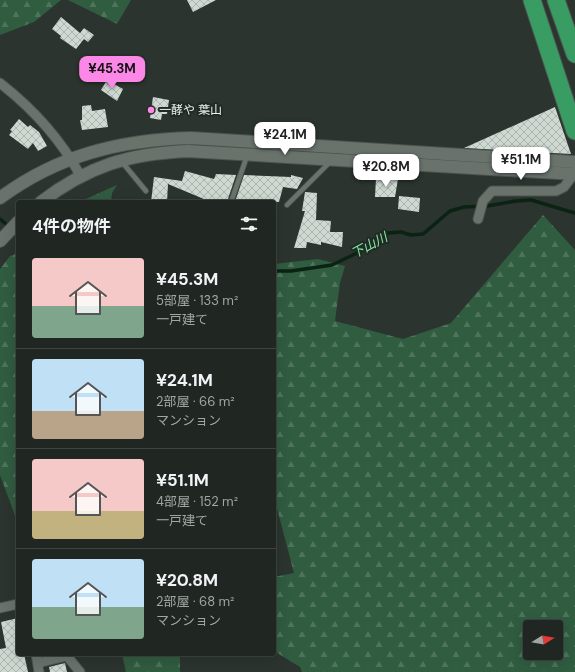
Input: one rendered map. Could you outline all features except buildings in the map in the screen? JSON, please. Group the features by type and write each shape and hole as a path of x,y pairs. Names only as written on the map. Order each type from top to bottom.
{"highway":[{"path":"532,0 570,96"},
{"path":"542,0 570,96 575,131"},
{"path":"556,0 575,54"}],"street":[{"path":"0,82 36,114 71,159 80,175"},
{"path":"0,198 30,177 50,166 119,145 162,139 191,138 575,170"},
{"path":"44,200 80,175 143,155 172,152 247,154 575,170"},
{"path":"478,217 483,201 492,191 556,191 564,187 575,170"},
{"path":"0,240 16,224"},
{"path":"0,608 16,604"},
{"path":"38,663 68,656 80,672"}],"lane":[{"path":"232,200 247,154"},
{"path":"287,205 333,159"},
{"path":"121,161 146,191"}],"green space":[{"path":"0,0 61,0 34,22 0,35"},
{"path":"68,0 131,0 117,24"},
{"path":"117,185 112,193 111,200 83,200"},
{"path":"543,215 575,250 575,672 302,672 300,667 276,652 276,577 294,573 276,505 276,264 318,259 345,266 340,283 335,321 403,339 451,323"},
{"path":"16,254 16,518 0,475 0,269 10,256"},
{"path":"122,656 180,656 180,672 126,672"}],"waterway":[{"name":"下山川","path":"276,271 291,271 332,265 355,254 388,233 401,232 411,235 423,234 450,211 464,207 487,206 531,200 575,213"},
{"name":"下山川","path":"0,219 6,224"}],"place":[{"name":"一酵や 葉山","path":"151,110"}]}
